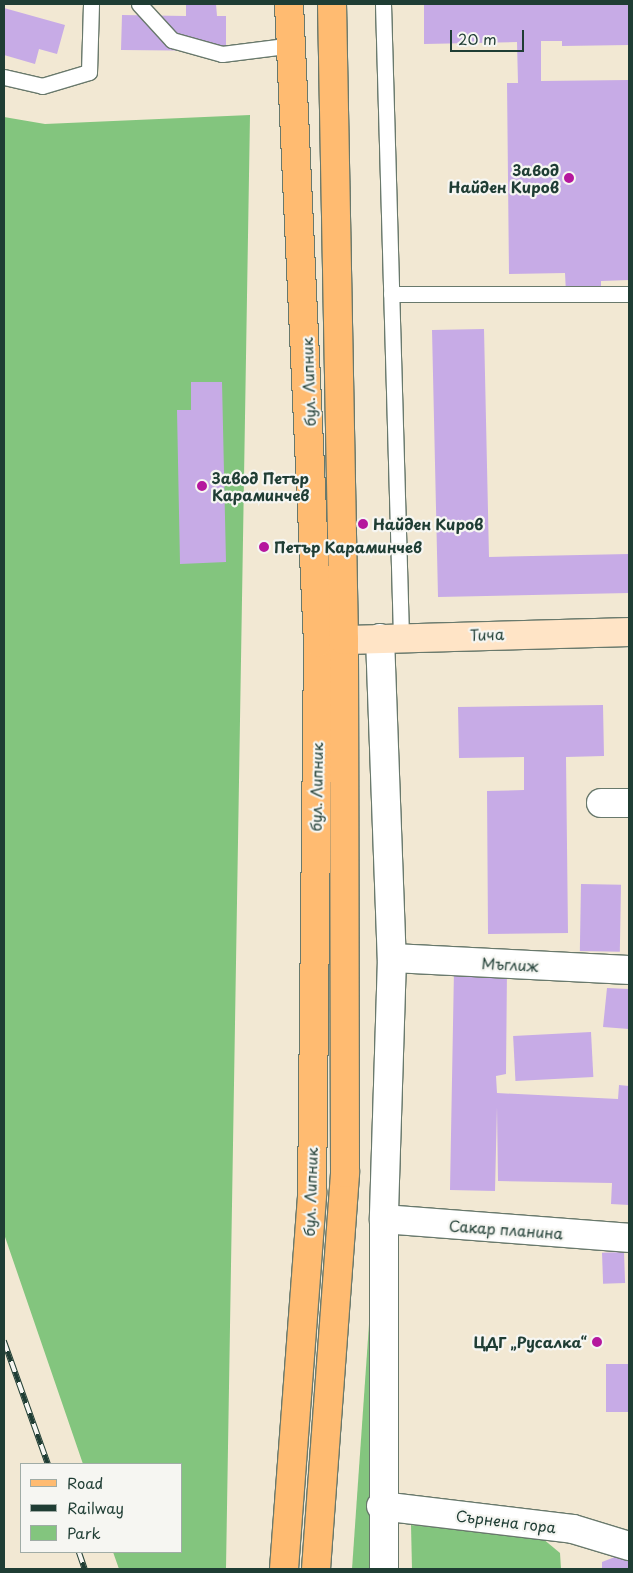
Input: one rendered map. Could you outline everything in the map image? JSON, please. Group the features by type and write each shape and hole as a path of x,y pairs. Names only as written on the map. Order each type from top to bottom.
{"main road":[{"name":"бул. Липник","path":"284,1569 312,1193 318,643 293,44 289,4"},
{"name":"бул. Липник","path":"316,1569 345,1173 344,640 332,4"}],"street":[{"name":"Тича","path":"344,640 629,632"},
{"path":"384,1569 381,1506 384,1220 392,958 391,638"},
{"path":"601,803 629,803"},
{"name":"Мъглиж","path":"392,958 629,970"},
{"name":"Сакар планина","path":"384,1220 629,1238"},
{"name":"Сърнена гора","path":"381,1506 573,1529 629,1546"}],"lane":[{"path":"4,77 42,86 89,72 91,4"},
{"path":"139,4 172,40 222,54 293,44"},
{"path":"383,4 391,294 391,638"},
{"path":"391,294 629,294"}],"green space":[{"path":"250,115 226,1569 119,1569 113,1553 182,1553 182,1463 83,1463 4,1234 4,117 45,124"},
{"path":"375,1238 376,1569 352,1569"},
{"path":"411,1525 542,1538 560,1553 561,1569 412,1569"}],"building":[{"path":"186,4 216,4 217,16 226,16 226,51 121,50 122,15 186,16"},
{"name":"Завод Найден Киров","path":"424,4 629,4 629,45 562,46 562,41 541,41 541,81 629,80 629,280 601,281 601,292 566,293 565,273 509,274 507,83 518,83 517,42 424,44"},
{"path":"4,8 65,25 57,54 39,49 35,64 4,55"},
{"path":"484,329 489,557 629,554 629,593 438,597 432,330"},
{"name":"Завод Петър Караминчев","path":"191,382 222,382 226,562 180,564 177,410 191,410"},
{"path":"603,705 604,756 566,757 568,933 488,934 487,791 524,790 524,757 459,758 458,707"},
{"path":"581,884 621,885 620,952 580,951"},
{"path":"454,969 507,970 506,1074 496,1076 497,1093 618,1099 619,1085 629,1086 629,1205 611,1204 612,1183 498,1181 497,1107 495,1191 450,1190"},
{"path":"607,988 629,989 629,1029 603,1027"},
{"path":"591,1032 593,1077 515,1081 513,1036"},
{"path":"624,1252 625,1283 603,1284 602,1253"},
{"path":"606,1364 629,1364 629,1412 606,1412"},
{"path":"620,1555 629,1558 629,1569 602,1569 602,1562"}],"railway":[{"path":"4,1341 48,1463"},
{"path":"79,1553 85,1569"}],"place":[{"name":"Завод Найден Киров","path":"569,178"},
{"name":"Завод Петър Караминчев","path":"202,486"},
{"name":"Найден Киров","path":"363,524"},
{"name":"Петър Караминчев","path":"264,547"},
{"name":"ЦДГ „Русалка“","path":"597,1342"}]}
